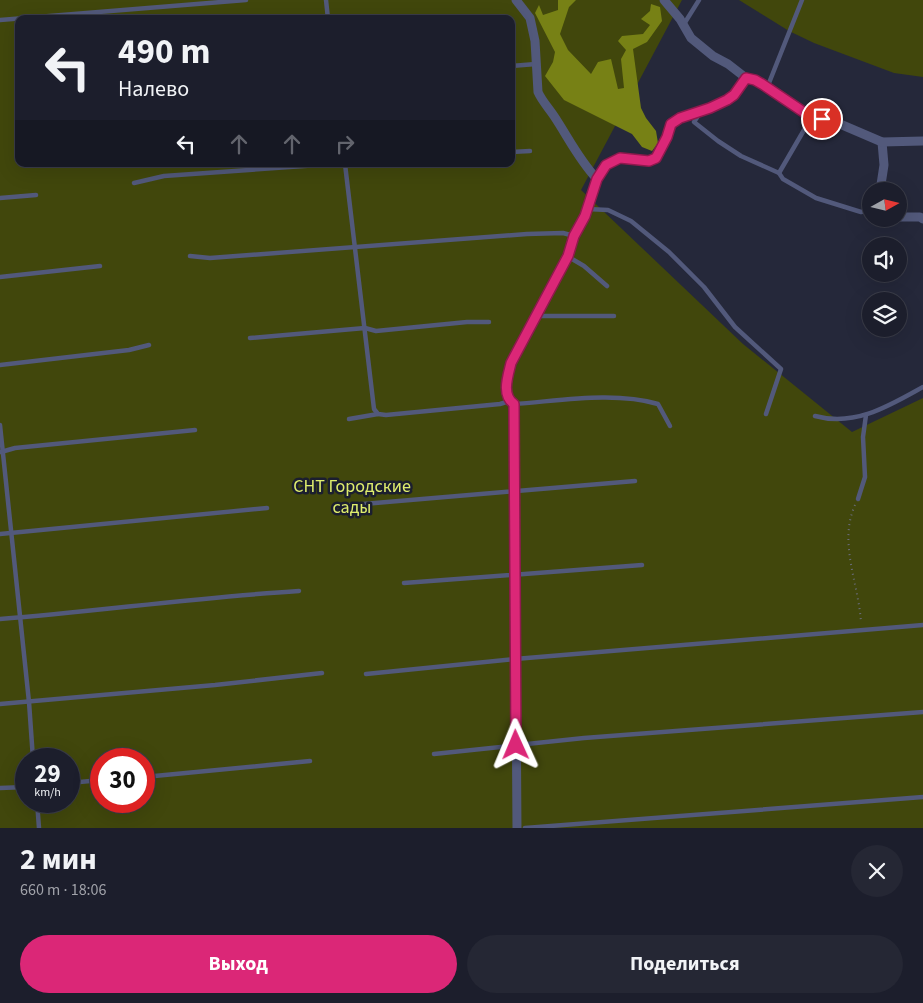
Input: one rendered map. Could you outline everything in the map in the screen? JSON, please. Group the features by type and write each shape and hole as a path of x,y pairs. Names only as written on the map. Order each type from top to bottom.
{"street":[{"path":"516,0 530,18 535,41 538,92 541,100 554,116 585,167 597,179"},
{"path":"664,0 691,38 713,56 728,64 746,78 755,80 811,117 846,126 882,142 923,141"},
{"path":"517,828 512,402 507,394 511,363 568,256 597,179 606,165 620,158 649,161 656,158 667,137 671,124 680,118 701,112 727,100 734,95 746,78"},
{"path":"881,182 884,164 882,142"},
{"path":"908,217 922,218"}],"lane":[{"path":"62,15 246,0"},
{"path":"326,0 328,15"},
{"path":"683,25 699,0"},
{"path":"766,88 802,0"},
{"path":"0,20 15,19"},
{"path":"515,66 536,64"},
{"path":"701,112 694,122 741,156 779,172 783,179 816,198 862,212"},
{"path":"779,172 811,117"},
{"path":"515,152 530,151"},
{"path":"134,183 164,176 291,167"},
{"path":"345,167 374,409 378,414"},
{"path":"0,198 36,194"},
{"path":"587,209 608,210 631,221 669,252 704,287 735,327 781,369 766,414"},
{"path":"190,256 210,258 554,233 574,236"},
{"path":"568,256 584,266 607,286"},
{"path":"0,277 100,266"},
{"path":"537,316 614,316"},
{"path":"250,338 365,328 376,331 466,322 489,322"},
{"path":"0,365 129,350 149,345"},
{"path":"815,416 830,420 861,417 894,403 923,387"},
{"path":"349,419 378,414 386,416 512,402 605,398 640,399 658,404 670,426"},
{"path":"858,499 865,477 863,437 866,414"},
{"path":"0,425 1,452 29,702 32,748"},
{"path":"1,452 15,448 194,430"},
{"path":"340,506 635,481"},
{"path":"0,534 267,508"},
{"path":"404,583 642,565"},
{"path":"0,619 299,591"},
{"path":"366,674 515,659 923,625"},
{"path":"0,704 215,686 322,673"},
{"path":"434,754 584,738 923,712"},
{"path":"155,775 310,761"},
{"path":"0,788 15,787"},
{"path":"525,828 923,797"},
{"path":"38,813 39,828"}],"path":[{"path":"858,499 854,508 849,542 850,560 861,613 862,630"}],"green space":[{"name":"СНТ Городские сады","path":"0,0 682,0 581,190 743,344 852,432 923,398 923,828 0,828"},
{"path":"739,0 923,0 923,77 894,73 814,43 789,31"}],"shaded area":[{"path":"558,0 576,0 569,7 560,34 568,50 591,74 598,62 611,59 618,89 624,88 621,59 626,50 618,41 622,36 643,34 650,25 641,19 650,11 651,4 660,7 662,21 647,42 633,49 641,108 656,131 658,143 652,151 642,147 632,134 564,100 545,76 553,62 555,52 535,13 539,5 543,15 558,10"}],"route":[{"path":"516,745 514,404 510,401 507,394 508,379 511,363 568,256 574,236 585,216 597,179 606,165 620,158 649,161 656,158 667,137 671,124 680,118 701,112 727,100 734,95 746,78 762,84 811,117 822,119"}]}
